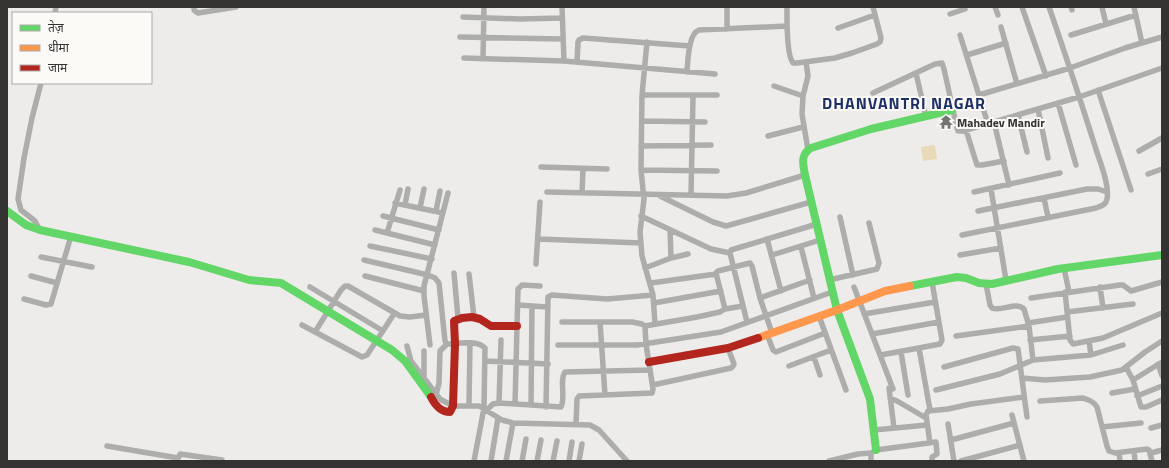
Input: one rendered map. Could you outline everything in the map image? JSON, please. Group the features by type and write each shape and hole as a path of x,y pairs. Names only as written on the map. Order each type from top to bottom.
{"street":[{"path":"194,7 194,10 198,13 236,7"},
{"path":"483,59 484,7"},
{"path":"562,7 564,61"},
{"path":"727,7 727,29"},
{"path":"787,7 790,58 791,61 796,63 841,56 880,42 881,38 873,7"},
{"path":"950,14 965,9 964,7"},
{"path":"995,7 998,15"},
{"path":"1022,7 1046,76"},
{"path":"962,235 1096,208 1103,206 1107,200 1107,189 1070,68 1049,7"},
{"path":"1102,7 1106,24"},
{"path":"1134,7 1142,43"},
{"path":"838,28 875,15"},
{"path":"1071,35 1136,15"},
{"path":"464,17 520,19 562,18"},
{"path":"687,72 691,42 695,31 787,26"},
{"path":"1001,26 1017,84"},
{"path":"960,35 988,124"},
{"path":"979,95 1046,76 1162,36"},
{"path":"460,37 563,39"},
{"path":"577,62 578,42 580,38 646,42 691,42"},
{"path":"646,42 642,95 641,170 643,204 641,214 641,243 642,256 651,283 655,324"},
{"path":"967,55 1006,43"},
{"path":"464,58 564,61 715,74"},
{"path":"806,62 806,84 803,96 802,114 808,150"},
{"path":"873,93 939,63 943,65 952,110 958,130 966,130 1079,97 1162,68"},
{"path":"916,73 926,116"},
{"path":"40,230 35,221 21,210 18,199 24,158 41,84"},
{"path":"774,86 803,96"},
{"path":"1098,90 1131,190"},
{"path":"642,95 717,95"},
{"path":"691,195 693,96"},
{"path":"1058,103 1076,165"},
{"path":"1038,109 1048,158"},
{"path":"871,461 874,452 874,430 870,399 837,310 832,292 805,175 802,160 803,155 808,150 871,130 952,110"},
{"path":"1018,115 1027,152"},
{"path":"642,121 705,122"},
{"path":"994,122 1002,150 1009,185"},
{"path":"768,136 803,127"},
{"path":"966,130 977,165 1004,161"},
{"path":"1139,152 1162,138"},
{"path":"641,146 711,146"},
{"path":"541,167 607,169"},
{"path":"582,193 583,169"},
{"path":"1148,174 1162,169"},
{"path":"641,170 717,171"},
{"path":"974,192 1060,174"},
{"path":"547,192 657,195 736,195 805,175"},
{"path":"405,205 408,189"},
{"path":"420,208 424,189"},
{"path":"991,189 1006,280"},
{"path":"978,211 1093,189 1107,189"},
{"path":"387,233 400,190"},
{"path":"436,211 440,191"},
{"path":"430,345 424,291 448,193"},
{"path":"657,195 720,225 726,226 811,202"},
{"path":"1044,198 1048,218"},
{"path":"536,264 540,202"},
{"path":"395,203 443,213"},
{"path":"7,211 26,225 40,230 188,262 250,280 281,283 392,350 405,361 428,392 436,406 445,412 452,410 453,406 451,344 455,320 458,318 477,317 488,325 492,326 517,326"},
{"path":"641,214 711,250 730,252 732,249 817,224"},
{"path":"383,216 439,230"},
{"path":"840,217 853,275"},
{"path":"829,280 873,271 878,266 869,223"},
{"path":"375,230 435,245"},
{"path":"670,230 671,258"},
{"path":"24,299 49,305 52,301 71,236"},
{"path":"538,239 641,243"},
{"path":"767,239 781,291"},
{"path":"772,255 820,240"},
{"path":"370,246 432,259"},
{"path":"801,247 814,298"},
{"path":"960,255 1001,248"},
{"path":"730,252 748,322"},
{"path":"645,268 671,258 688,254"},
{"path":"485,409 493,404 499,403 558,408 561,407 562,404 563,373 603,371 649,366 728,348 837,310 885,290 961,277 986,284 1064,268 1162,255"},
{"path":"41,257 92,267"},
{"path":"364,260 428,274 435,278 439,283 445,342 451,344 470,343 484,346 485,409 474,461"},
{"path":"651,283 716,274 718,271 751,264 766,316 773,350 776,352 825,333"},
{"path":"1064,268 1067,292 1067,314 1070,336 1073,344 1103,338 1162,313"},
{"path":"454,273 458,318"},
{"path":"469,274 474,317"},
{"path":"716,274 725,309"},
{"path":"31,276 57,283"},
{"path":"365,276 424,291"},
{"path":"760,298 810,280"},
{"path":"880,355 940,344 942,340 932,282"},
{"path":"1031,298 1120,285 1123,285 1131,291 1162,282"},
{"path":"986,284 990,305 992,308 998,309 1018,306 1024,309 1028,324 1033,360"},
{"path":"316,332 343,287 348,286 394,314 404,317 426,315"},
{"path":"515,404 518,289 520,286 540,286"},
{"path":"310,287 382,331"},
{"path":"854,287 891,388 890,398 894,428"},
{"path":"1100,287 1103,308"},
{"path":"654,303 720,292"},
{"path":"558,345 646,344 721,332 832,292"},
{"path":"546,407 548,364 548,297 552,295 607,299 653,295"},
{"path":"864,314 935,302"},
{"path":"956,336 1028,324 1067,314 1133,304"},
{"path":"518,305 547,307"},
{"path":"531,405 532,306"},
{"path":"562,322 632,322 645,326 720,312 725,309 743,306"},
{"path":"302,325 362,357 367,355 394,314"},
{"path":"819,316 846,390"},
{"path":"600,322 605,395"},
{"path":"872,334 939,322"},
{"path":"576,424 577,397 649,394 653,391 646,344 645,326"},
{"path":"1030,340 1070,336"},
{"path":"499,403 501,340"},
{"path":"1089,341 1091,355"},
{"path":"1022,378 1045,380 1090,377 1122,370 1144,352 1162,341"},
{"path":"468,405 470,343"},
{"path":"436,395 439,383 440,351 451,344"},
{"path":"936,390 1000,374 1033,360 1091,355 1123,345"},
{"path":"407,346 411,361 436,395 443,401 453,406 479,406 498,418 513,422 576,424 590,426 595,428 627,461"},
{"path":"653,385 731,368 734,364 728,348"},
{"path":"919,348 930,410 927,412 926,418 930,443"},
{"path":"944,367 1016,348 1019,351 1027,417"},
{"path":"789,366 831,350"},
{"path":"424,351 424,379"},
{"path":"900,352 908,395"},
{"path":"814,356 820,375"},
{"path":"485,361 548,364"},
{"path":"1133,380 1160,363 1162,376"},
{"path":"1126,367 1133,380 1139,404 1142,407 1162,400"},
{"path":"1137,396 1162,386"},
{"path":"1112,393 1135,389"},
{"path":"930,410 948,409 971,404 1024,397"},
{"path":"890,398 926,418"},
{"path":"1040,401 1083,398 1090,400 1097,407 1109,451 1112,453 1119,453 1147,449 1151,453 1152,461"},
{"path":"1012,415 1024,461"},
{"path":"491,461 498,418"},
{"path":"506,461 513,422"},
{"path":"951,440 1014,423"},
{"path":"1102,427 1141,423"},
{"path":"948,424 954,461"},
{"path":"874,430 928,425"},
{"path":"1151,428 1162,425"},
{"path":"522,461 526,439"},
{"path":"537,461 541,440"},
{"path":"553,461 557,441"},
{"path":"569,461 572,442"},
{"path":"833,461 858,454 936,442 937,454 932,457 932,461"},
{"path":"579,461 582,444"},
{"path":"961,461 1020,445"},
{"path":"107,446 177,460 178,455 182,454 222,460"},
{"path":"1151,453 1162,450"},
{"path":"1134,451 1136,461"},
{"path":"1119,453 1120,461"}],"shaded area":[{"path":"934,145 937,159 923,161 921,147"}],"traffic: fast":[{"path":"876,450 870,399 837,310 805,175 803,160 805,154 811,148 871,129 952,110"},
{"path":"7,211 26,225 40,230 189,262 249,280 281,283 392,350 405,361 431,397"},
{"path":"910,286 957,277 966,278 979,283 992,284 1058,269 1162,255"}],"traffic: slow":[{"path":"758,338 885,291 910,286"}],"traffic: jam":[{"path":"431,397 438,408 443,411 450,412 453,406 455,344 454,321 472,317 480,319 491,326 517,326"},
{"path":"649,362 728,348 758,338"}],"place":[{"name":"Mahadev Mandir","path":"946,122"}],"district":[{"name":"DHANVANTRI NAGAR","path":"904,103"}]}
